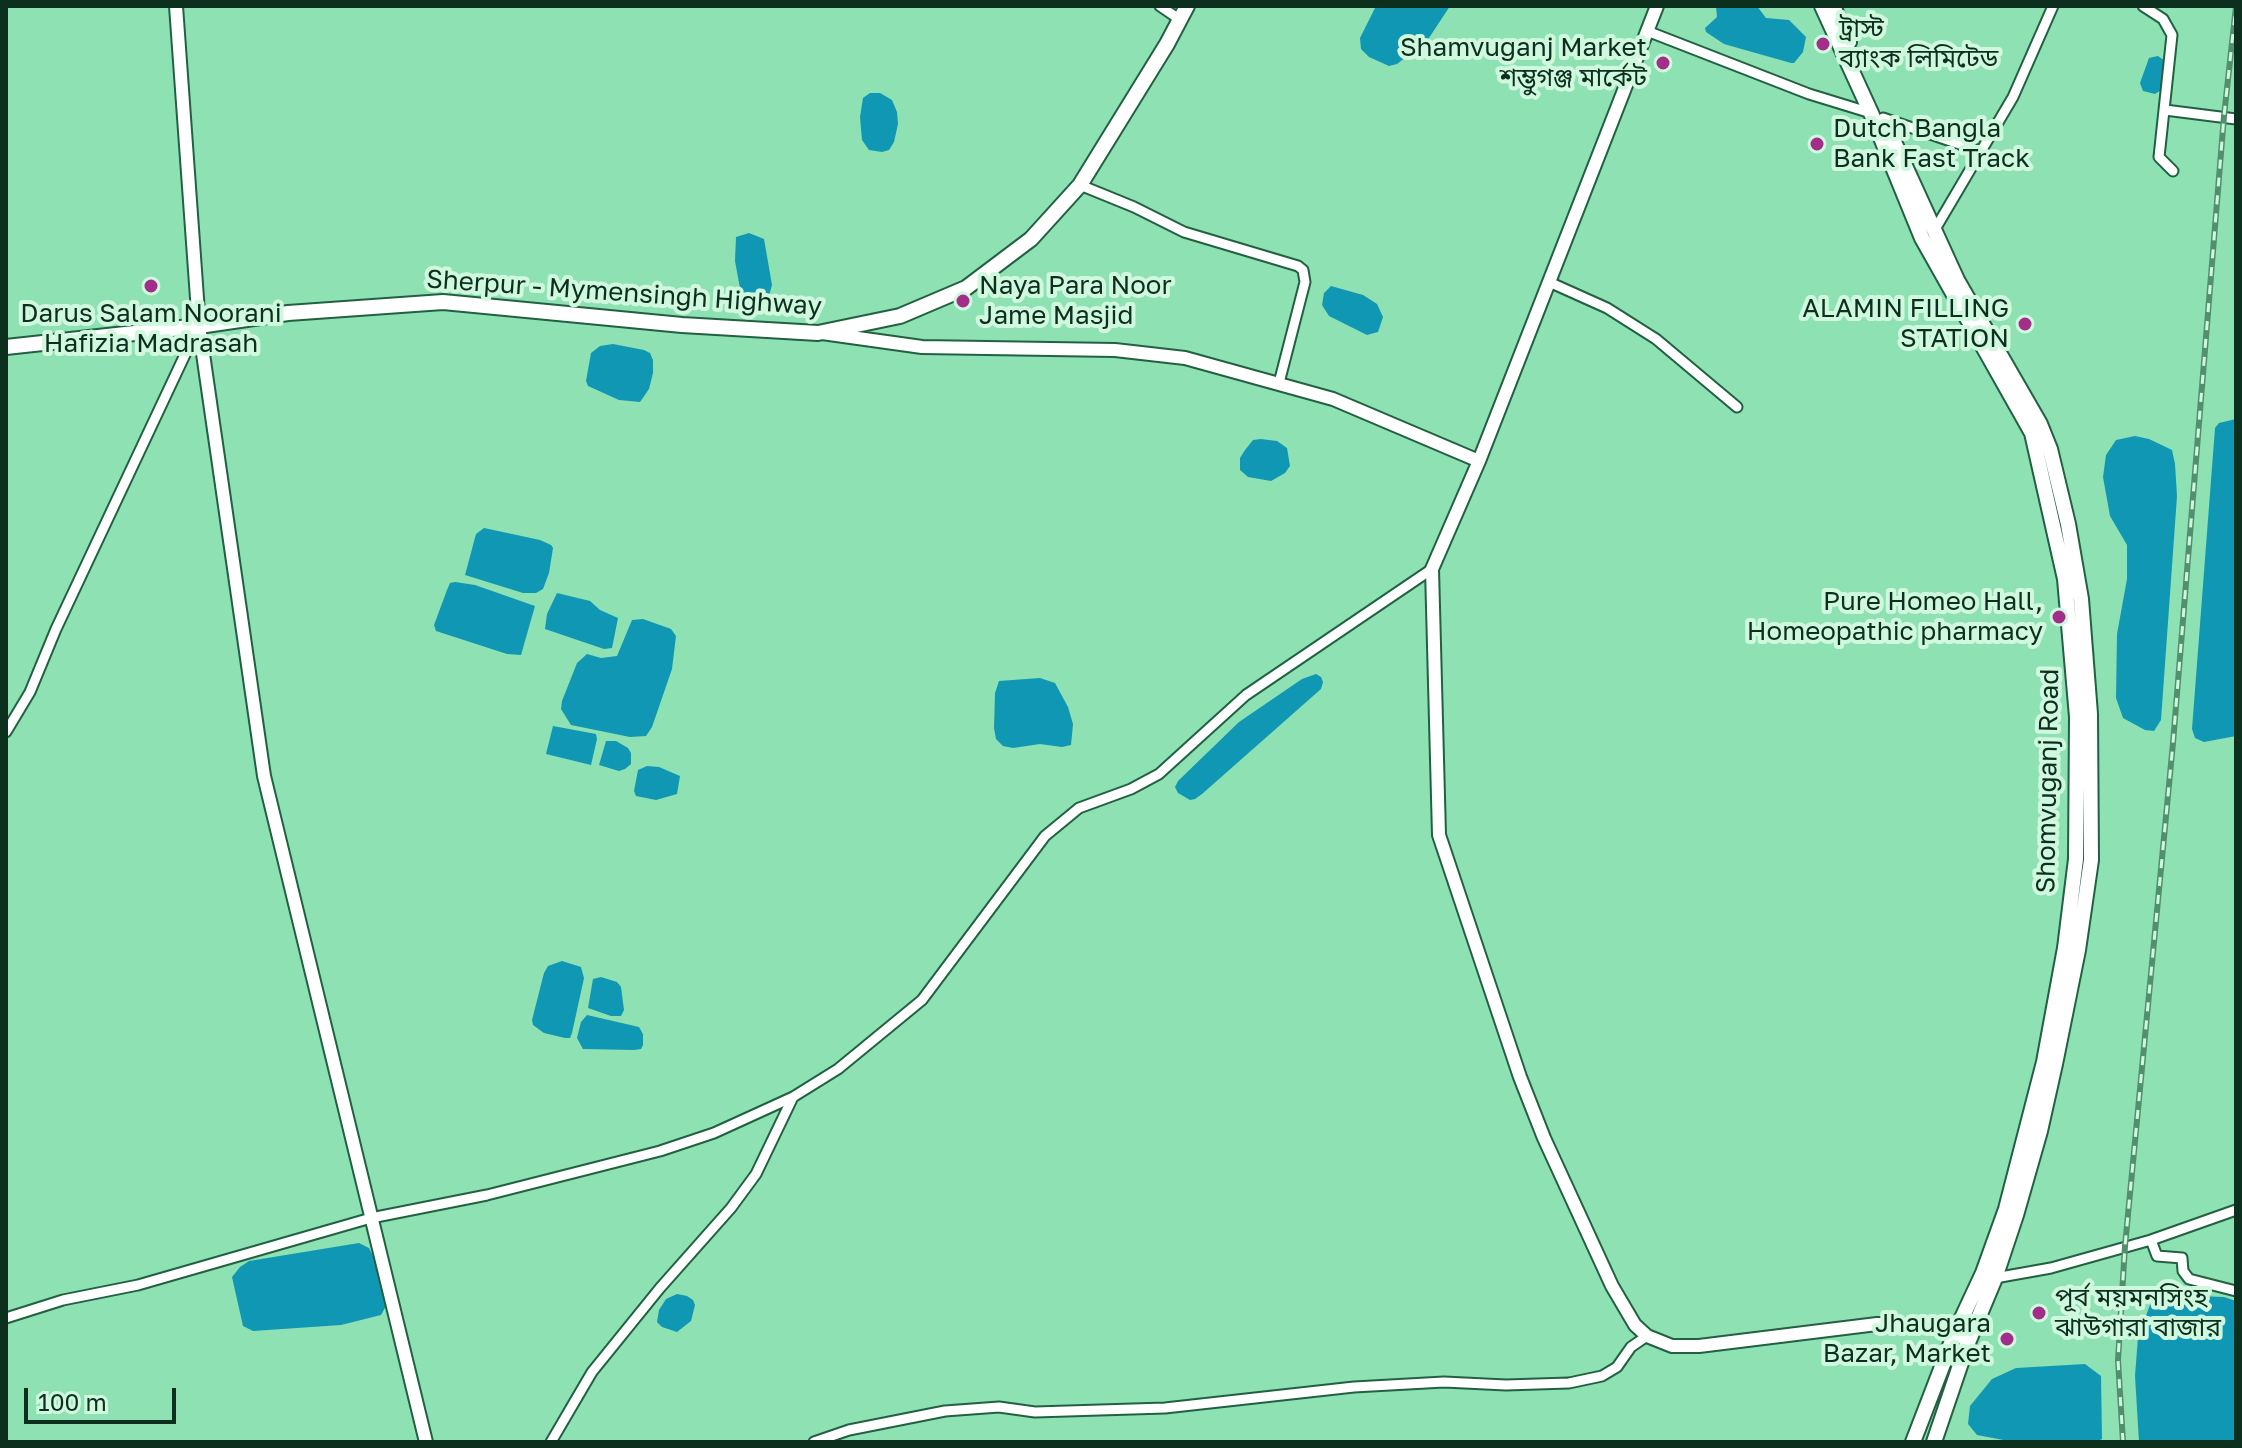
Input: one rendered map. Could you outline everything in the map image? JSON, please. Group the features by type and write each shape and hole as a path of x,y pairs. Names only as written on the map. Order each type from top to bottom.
{"main road":[{"name":"Shomvuganj Road","path":"1822,6 1957,280 2040,424 2050,449 2068,524 2081,599 2090,714 2092,833 2086,904 2040,1131 1995,1278 1967,1345 1934,1442"},
{"name":"Shomvuganj Road","path":"1833,6 1922,238 2032,433 2065,579 2076,702 2076,859 2054,1007 2028,1128 2006,1209 1983,1273 1955,1333 1913,1442"},
{"name":"Sherpur - Mymensingh Highway","path":"6,347 288,313 443,302 682,325 818,333 900,316 966,288 1031,239 1080,185 1183,13"}],"street":[{"path":"176,6 199,326 264,776 426,1442"},
{"path":"1160,6 1183,13"},
{"path":"1657,6 1479,461 1432,569 1439,835 1520,1077 1544,1138 1625,1310 1635,1325 1647,1336 1672,1346 1699,1346 1901,1323 1955,1333 1967,1345"},
{"path":"1934,231 2013,97 2053,6"},
{"path":"2143,6 2163,19 2172,35 2159,157 2173,171"},
{"path":"1647,31 1809,94 1980,151"},
{"path":"2165,110 2236,119"},
{"path":"1080,185 1184,232 1255,252 1303,270 1305,282 1279,383"},
{"path":"1549,282 1607,308 1656,339 1737,407"},
{"path":"6,732 30,692 56,629 199,326"},
{"path":"818,333 922,347 1115,350 1185,358 1357,408 1479,461"},
{"path":"6,1318 63,1300 138,1285 371,1218 487,1195 660,1151 714,1133 793,1097 838,1069 922,1000 1045,836 1066,817 1095,800 1131,789 1159,774 1246,695 1432,569"},
{"path":"551,1442 592,1372 660,1288 731,1208 756,1174 793,1097"},
{"path":"1995,1278 2051,1268 2151,1240 2236,1210"},
{"path":"2151,1240 2157,1256 2182,1258 2183,1271 2189,1279 2236,1291"},
{"path":"814,1442 849,1430 945,1411 999,1407 1035,1412 1165,1408 1354,1387 1444,1382 1506,1385 1569,1383 1602,1376 1617,1367 1631,1347 1647,1336"}],"water":[{"path":"1376,6 1450,6 1427,41 1397,64 1389,66 1369,57 1361,49 1360,38"},
{"path":"1716,6 1757,6 1766,18 1789,20 1806,37 1803,52 1791,63 1724,44 1706,32 1705,28 1717,17"},
{"path":"2158,56 2165,61 2163,89 2155,94 2143,91 2140,83 2149,58"},
{"path":"870,93 880,93 892,100 897,112 894,142 889,150 882,152 869,150 862,140 860,117 863,98"},
{"path":"749,233 764,239 772,285 767,303 757,309 748,307 742,299 735,261 736,237"},
{"path":"1331,286 1363,295 1377,304 1383,317 1378,332 1367,335 1329,316 1322,305 1324,293"},
{"path":"613,344 650,353 653,373 649,389 640,402 619,400 588,386 586,381 591,353 600,346"},
{"path":"2236,419 2236,736 2204,742 2195,738 2192,729 2215,428 2219,423"},
{"path":"2135,436 2172,450 2175,464 2177,496 2161,720 2154,731 2145,730 2123,718 2116,698 2117,634 2127,579 2127,545 2110,516 2103,477 2106,455 2116,440"},
{"path":"1253,440 1277,441 1287,448 1290,466 1271,481 1248,477 1240,470 1240,458 1245,450"},
{"path":"484,528 551,545 549,573 543,589 536,593 523,593 465,575 476,534"},
{"path":"450,583 475,585 535,606 521,655 507,654 436,631 434,625 447,590"},
{"path":"557,593 590,601 600,610 618,618 612,648 604,649 545,629 547,614"},
{"path":"643,619 671,629 676,636 672,669 646,736 630,737 571,725 561,709 577,663 587,654 601,658 617,656 632,620"},
{"path":"1316,674 1323,682 1321,689 1202,794 1190,800 1178,793 1175,787 1178,781 1239,722 1302,679"},
{"path":"1040,678 1055,683 1068,707 1073,724 1071,745 1003,746 996,739 994,728 995,693 999,681"},
{"path":"553,726 596,734 591,765 546,754"},
{"path":"606,741 616,741 628,748 631,764 619,771 599,765"},
{"path":"647,766 659,767 680,776 677,794 656,800 636,796 638,770"},
{"path":"562,961 581,967 584,978 570,1038 544,1033 533,1025 532,1020 544,973 548,966"},
{"path":"601,977 617,982 621,987 624,1010 621,1016 588,1008 593,979"},
{"path":"587,1015 639,1027 643,1034 641,1049 583,1049 577,1038 581,1022"},
{"path":"359,1243 369,1248 381,1272 386,1306 381,1315 341,1325 253,1331 243,1326 232,1277 240,1267 249,1261"},
{"path":"677,1294 687,1296 695,1305 691,1321 677,1332 657,1322 659,1310 666,1299"},
{"path":"2169,1295 2224,1297 2236,1301 2236,1442 2139,1442 2135,1376 2138,1337 2150,1305"},
{"path":"2085,1364 2101,1376 2102,1439 2096,1442 2014,1442 1977,1435 1968,1424 1970,1406 1992,1379 2016,1368"}],"railway":[{"path":"2123,1442 2118,1360 2125,1246 2173,743 2224,116 2236,6"}],"place":[{"name":"ট্রাস্ট ব্যাংক লিমিটেড","path":"1823,44"},
{"name":"Shamvuganj Market শম্ভুগঞ্জ মার্কেট","path":"1663,63"},
{"name":"Dutch Bangla Bank Fast Track","path":"1817,144"},
{"name":"Darus Salam Noorani Hafizia Madrasah","path":"151,286"},
{"name":"Naya Para Noor Jame Masjid","path":"963,301"},
{"name":"ALAMIN FILLING STATION","path":"2025,324"},
{"name":"Pure Homeo Hall, Homeopathic pharmacy","path":"2059,617"},
{"name":"পূর্ব ময়মনসিংহ ঝাউগারা বাজার","path":"2039,1313"},
{"name":"Jhaugara Bazar, Market","path":"2007,1339"}]}
